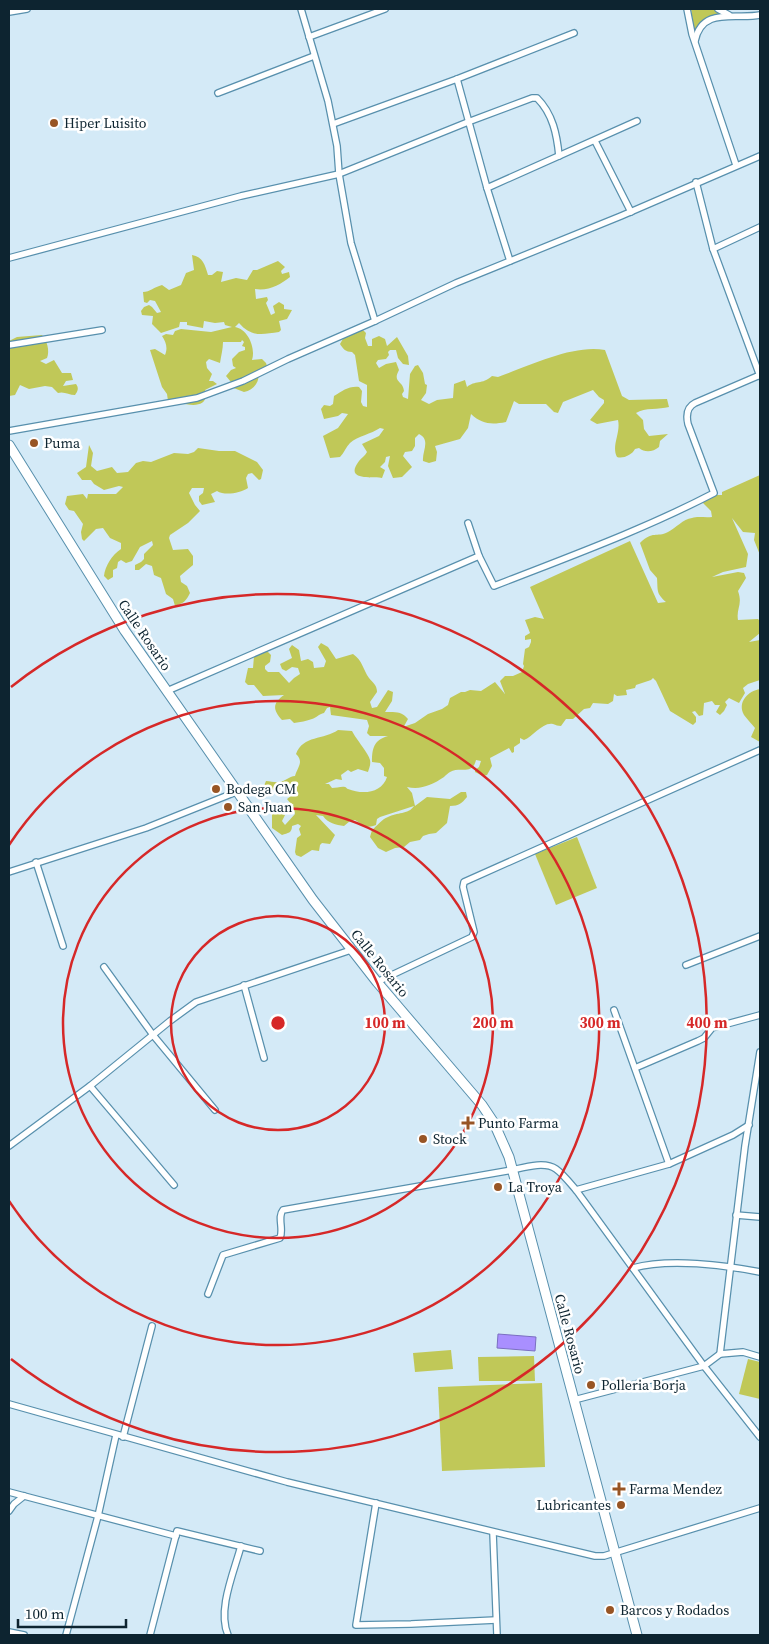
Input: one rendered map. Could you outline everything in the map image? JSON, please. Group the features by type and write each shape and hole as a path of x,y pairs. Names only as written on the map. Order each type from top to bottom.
{"main road":[{"name":"Calle Rosario","path":"9,445 115,615 236,792 313,900 377,982 482,1105 494,1122 509,1157 637,1635"}],"street":[{"path":"9,12 27,9"},
{"path":"301,9 333,124 338,152 339,174 351,243 375,321"},
{"path":"309,37 386,9"},
{"path":"687,9 689,25 736,166"},
{"path":"718,9 729,15"},
{"path":"695,41 697,33 704,24 713,19 729,15 747,17 760,15"},
{"path":"333,124 457,79 574,33"},
{"path":"218,94 314,56"},
{"path":"457,79 487,188 510,261"},
{"path":"9,258 241,196 339,174 524,100 537,98 545,107 551,117 559,156"},
{"path":"487,188 637,121"},
{"path":"595,141 631,212"},
{"path":"9,431 197,398 243,381 456,283 631,212 696,182 760,156"},
{"path":"468,523 479,556 494,586 640,528 714,493 688,424 688,409 695,402 760,376 713,248 696,182"},
{"path":"713,248 760,227"},
{"path":"9,345 102,330"},
{"path":"167,692 479,556"},
{"path":"377,982 472,937 474,932 463,887 464,882 760,750"},
{"path":"9,872 130,833 236,792"},
{"path":"36,862 62,946"},
{"path":"686,965 760,936"},
{"path":"9,1146 90,1086 196,1002 351,950"},
{"path":"104,966 153,1035 215,1110"},
{"path":"244,985 264,1058"},
{"path":"614,1010 669,1164"},
{"path":"635,1068 704,1038 712,1028 760,1015"},
{"path":"720,1354 745,1143 758,1082 760,1052"},
{"path":"90,1086 174,1184"},
{"path":"576,1190 669,1164 733,1135 749,1125"},
{"path":"733,1135 740,1136 745,1143"},
{"path":"208,1294 223,1255 280,1238 282,1234 280,1215 283,1210 539,1165 548,1166 555,1168 576,1190 704,1366 760,1437"},
{"path":"736,1215 760,1217"},
{"path":"634,1268 656,1264 729,1266 760,1272"},
{"path":"66,1635 152,1326"},
{"path":"574,1400 704,1366 720,1354 743,1352 760,1357"},
{"path":"9,1404 241,1470 493,1533 595,1556 604,1556 760,1508"},
{"path":"9,1492 176,1536"},
{"path":"9,1511 24,1496"},
{"path":"376,1503 356,1625 496,1620"},
{"path":"150,1635 178,1531 260,1551"},
{"path":"493,1533 497,1635"},
{"path":"228,1635 224,1621 225,1607 241,1546"},
{"path":"9,1632 24,1635"}],"green space":[{"path":"691,9 713,9 721,13 708,18 694,30"},
{"path":"192,255 196,256 205,265 208,275 212,275 217,271 223,272 221,282 236,278 247,280 253,270 278,261 285,267 281,271 282,274 289,272 290,277 274,287 255,289 256,299 267,297 266,303 271,315 275,313 273,306 279,302 284,305 284,309 292,310 287,319 279,321 281,330 279,332 253,333 239,323 235,327 244,331 250,340 253,350 252,360 262,359 267,366 258,370 258,381 254,387 244,392 231,387 231,382 226,376 231,370 236,368 233,366 232,359 239,352 245,350 245,347 242,346 244,342 242,340 241,342 223,342 220,363 209,359 206,362 207,368 212,374 209,381 217,384 205,390 206,397 203,402 193,405 168,401 150,350 155,349 165,355 166,345 162,336 166,334 173,335 175,331 181,329 211,332 232,327 225,325 224,322 204,321 203,328 187,325 187,322 180,322 179,327 161,333 152,324 153,316 142,315 141,311 149,305 157,313 161,312 155,301 144,302 143,292 162,285 169,290 181,285 186,273 194,270"},
{"path":"362,329 366,333 365,338 368,346 372,346 372,339 379,336 385,339 387,346 397,337 408,356 409,365 403,364 398,358 396,350 390,350 386,359 378,360 376,363 379,368 396,362 399,370 397,379 403,387 403,397 408,399 410,374 415,366 418,365 427,385 426,393 421,400 429,404 437,400 453,398 454,384 465,380 467,387 485,381 492,376 498,377 565,353 592,349 605,350 622,396 629,400 667,399 669,407 644,410 636,413 643,420 644,429 649,436 668,434 660,441 659,447 654,450 646,451 639,448 627,456 617,457 615,448 619,425 618,420 597,424 590,420 604,403 604,400 593,390 563,402 558,413 554,412 546,404 519,404 514,401 506,422 487,423 471,414 468,428 460,439 435,446 437,452 436,461 429,463 423,461 425,439 419,434 415,438 415,446 412,451 405,452 403,456 412,467 402,477 393,478 388,466 390,456 386,457 385,462 380,467 385,470 382,478 362,477 357,475 355,468 367,452 362,444 379,436 384,429 380,428 357,439 350,443 340,457 330,458 323,436 338,428 348,414 342,413 338,416 324,419 321,409 324,405 330,406 333,404 334,396 352,387 359,387 362,391 361,402 363,406 367,407 367,385 359,381 355,355 345,350 340,344 344,337"},
{"path":"42,335 47,343 48,352 47,358 40,361 46,364 54,360 62,373 71,373 73,380 66,381 63,386 76,384 77,392 75,395 58,393 52,387 45,386 29,389 20,385 15,395 9,396 9,341 17,337"},
{"path":"89,445 93,453 91,466 97,471 112,467 117,473 128,472 136,463 143,461 151,462 174,453 188,454 198,448 235,451 257,462 263,470 259,480 252,473 248,474 246,478 248,488 245,490 228,494 217,491 211,494 215,502 202,505 199,501 199,496 203,493 204,488 192,488 189,493 200,511 188,523 170,535 169,538 173,550 188,549 193,556 193,565 180,576 181,582 187,586 190,593 183,603 175,606 173,599 166,594 161,578 154,575 152,566 146,564 139,570 135,570 135,565 144,559 144,554 153,545 152,541 140,547 132,561 126,563 121,560 118,562 117,568 113,570 113,577 108,580 104,576 107,565 121,549 121,543 110,538 103,528 96,529 84,541 81,532 83,524 74,511 69,510 65,504 67,496 83,494 87,499 88,494 116,494 123,487 119,486 104,490 91,480 82,480 77,473 86,467"},
{"path":"760,475 760,555 754,540 755,533 743,532 732,518 748,554 746,567 723,572 712,577 738,572 744,573 746,578 738,591 740,600 738,620 758,619 760,621 760,633 749,642 760,640 760,680 743,688 745,693 739,703 729,698 725,702 727,705 724,711 720,715 716,712 720,705 715,705 712,701 704,703 703,715 699,716 695,711 692,712 696,717 696,722 693,725 670,711 653,678 636,685 635,688 626,690 627,695 617,696 614,694 613,701 608,704 593,703 590,708 584,709 573,719 566,719 561,726 545,725 524,740 520,738 520,743 514,747 514,752 512,753 509,748 490,758 492,766 487,775 483,776 475,772 481,761 476,760 472,768 454,770 431,784 422,787 407,787 412,793 415,806 427,797 450,799 461,792 466,792 467,797 460,804 450,806 447,823 436,833 423,836 420,840 410,842 404,847 386,852 378,848 370,837 372,830 391,815 409,811 414,806 380,817 377,819 376,825 370,827 355,820 350,821 344,826 338,825 330,822 323,816 316,815 335,835 330,844 322,843 319,851 312,850 301,857 296,855 295,852 297,838 301,835 299,829 301,826 298,824 292,826 288,833 282,835 272,828 272,814 274,812 285,815 282,821 285,825 295,814 294,811 288,813 287,808 294,804 291,804 287,799 295,796 296,788 290,784 284,788 263,788 266,781 281,782 295,776 300,762 296,754 304,744 338,730 352,731 369,757 368,772 358,769 351,772 348,770 341,775 342,780 336,779 325,784 329,784 332,788 345,787 354,791 366,792 381,786 387,777 384,776 384,768 380,763 372,762 372,757 373,749 377,742 388,736 370,736 367,733 369,726 367,720 331,715 330,707 324,713 308,720 294,723 290,719 282,720 275,706 284,695 263,696 254,685 248,685 245,682 248,668 253,668 254,656 267,651 271,655 270,662 265,666 265,669 268,672 279,672 289,683 300,674 298,668 292,667 286,671 282,669 280,664 292,658 289,649 292,645 299,650 301,661 308,659 313,662 314,668 324,667 326,661 318,647 321,643 328,647 336,659 353,654 359,660 376,688 377,692 370,702 372,708 377,707 388,690 393,692 392,701 385,712 398,712 406,716 408,719 403,728 415,723 428,714 442,709 448,705 450,698 461,692 470,690 481,691 495,682 505,694 500,681 505,676 513,676 522,672 525,649 529,647 531,642 531,639 525,640 525,636 530,633 525,620 535,617 544,619 530,587 630,541 658,603 666,602 659,594 657,578 650,570 640,543 651,535 664,534 689,519 712,517 711,511 702,502 715,495 722,495 722,492"},
{"path":"760,689 760,742 751,737 755,728 744,715 742,706 745,698 751,692"},
{"path":"577,837 597,888 556,905 535,854"},
{"path":"451,1350 453,1369 415,1372 413,1353"},
{"path":"534,1356 535,1381 479,1381 478,1357"},
{"path":"748,1359 760,1362 760,1399 739,1394"},
{"path":"542,1383 545,1467 442,1471 438,1387"}],"shaded area":[{"path":"498,1334 536,1337 535,1351 497,1348"}],"place":[{"name":"Hiper Luisito","path":"54,123"},
{"name":"Puma","path":"34,443"},
{"name":"Bodega CM","path":"216,789"},
{"name":"San Juan","path":"228,807"},
{"name":"Punto Farma","path":"468,1123"},
{"name":"Stock","path":"423,1139"},
{"name":"La Troya","path":"498,1187"},
{"name":"Polleria Borja","path":"591,1385"},
{"name":"Farma Mendez","path":"619,1489"},
{"name":"Lubricantes","path":"621,1505"},
{"name":"Barcos y Rodados","path":"610,1610"}]}
